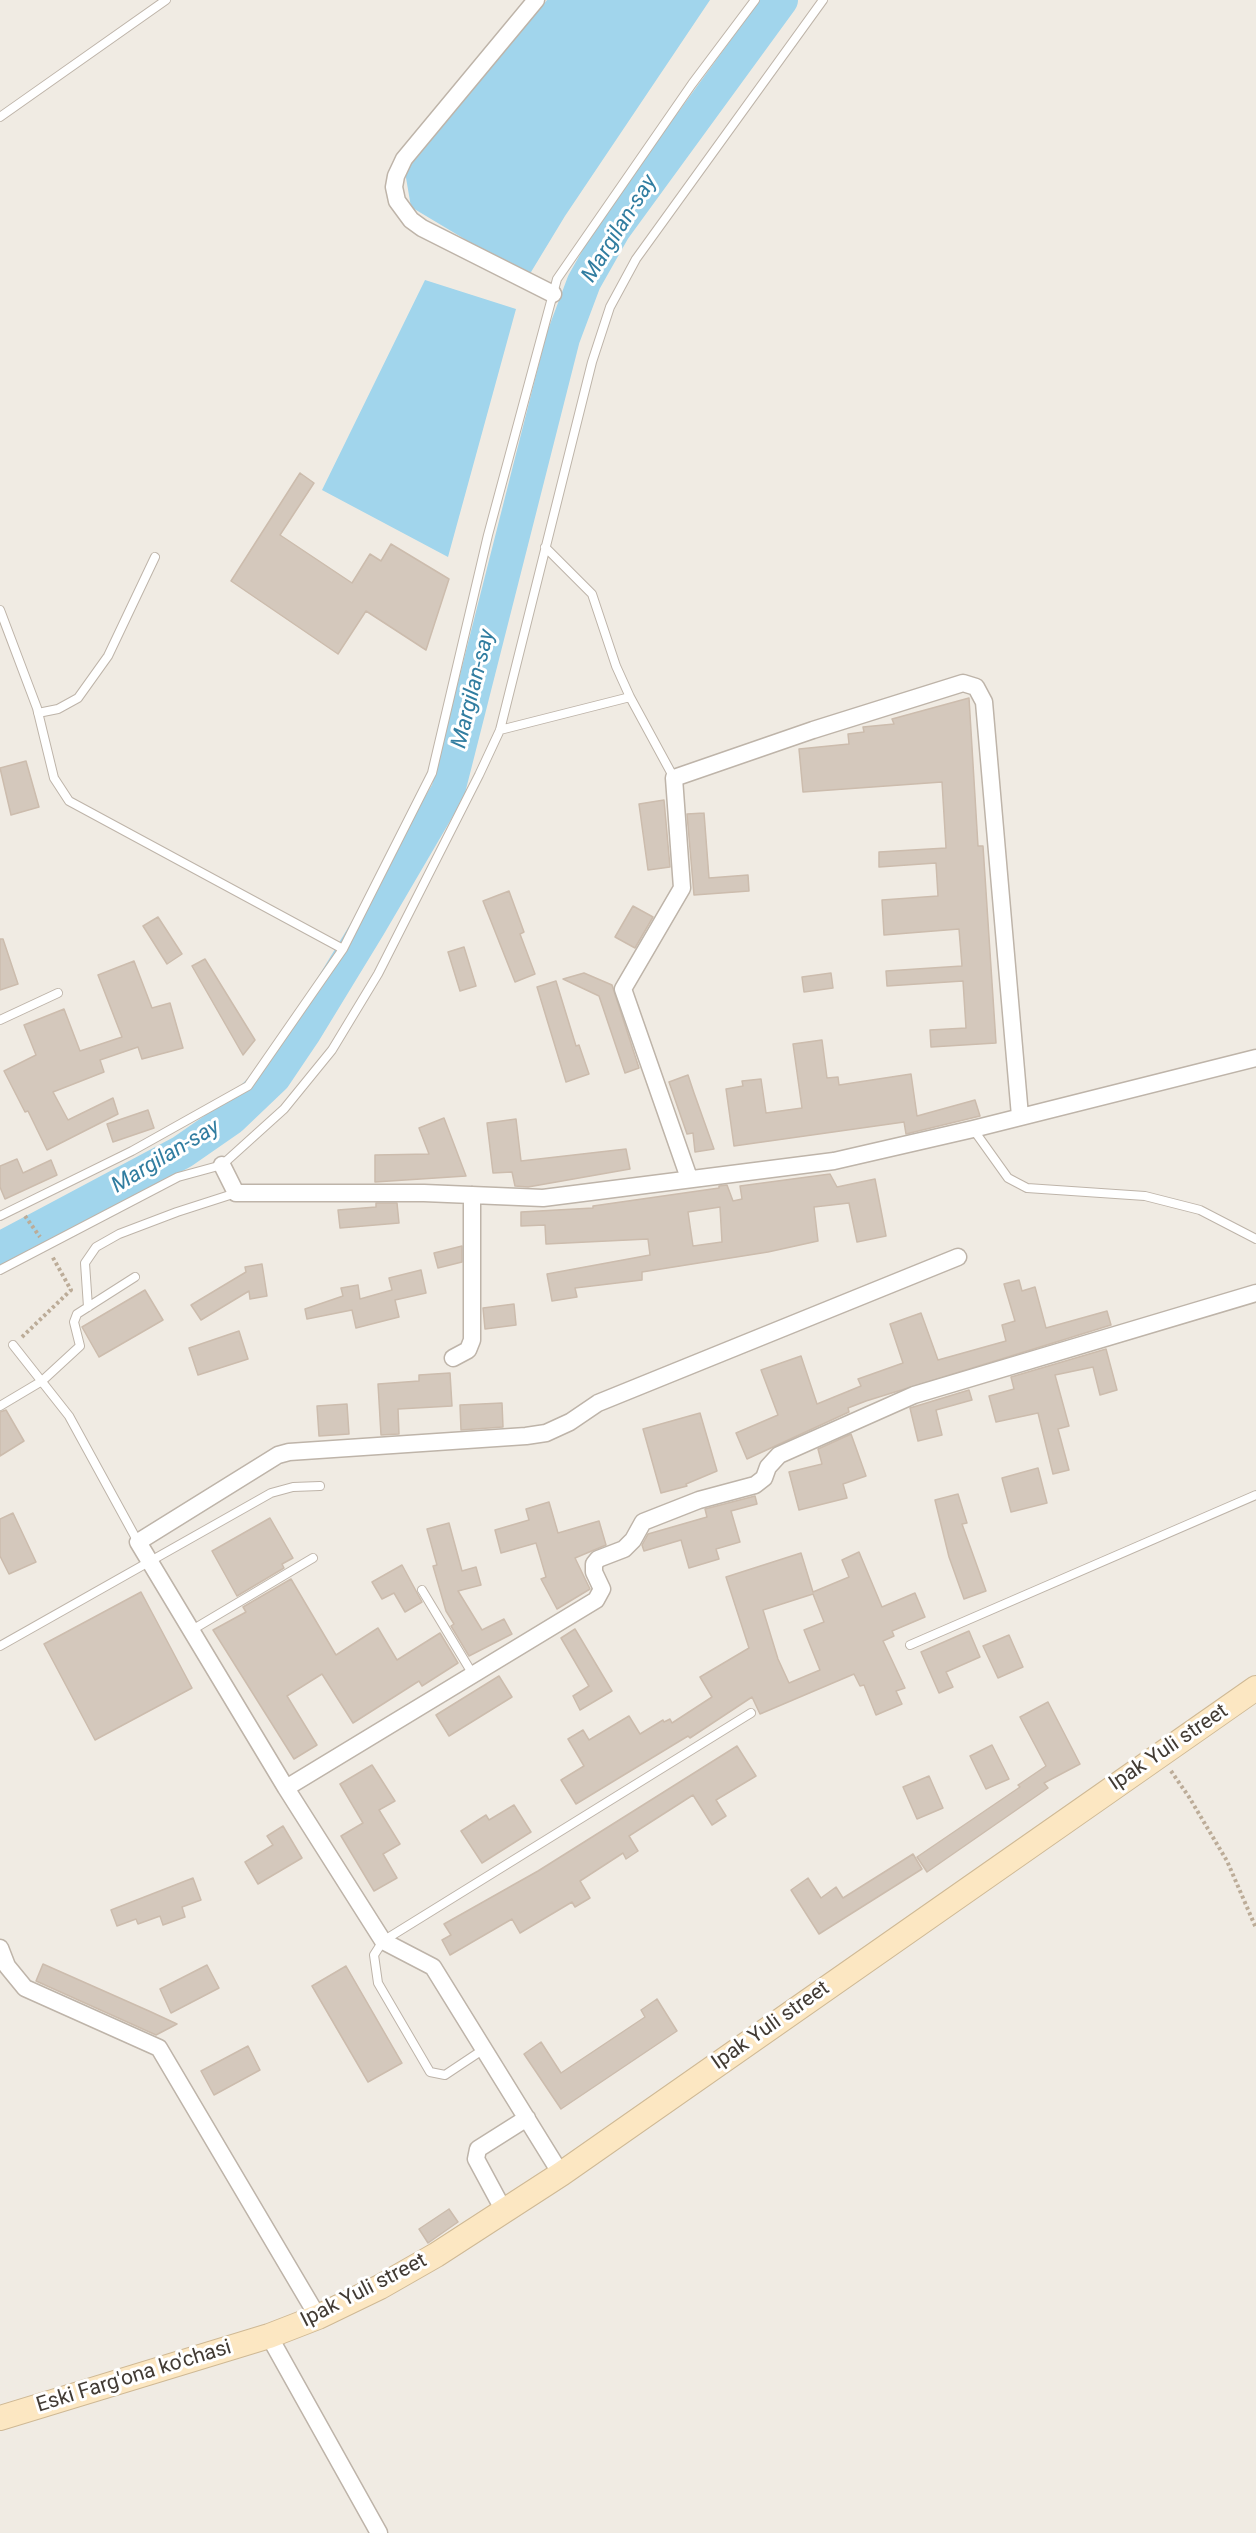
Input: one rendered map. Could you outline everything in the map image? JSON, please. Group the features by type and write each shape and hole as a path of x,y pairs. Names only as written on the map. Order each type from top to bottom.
{"main road":[{"name":"Ipak Yuli street","path":"269,2336 318,2317 380,2287 436,2255 561,2174 1256,1688"},
{"name":"Eski Farg'ona ko'chasi","path":"0,2418 269,2336"}],"street":[{"path":"536,0 404,159 396,176 394,187 398,201 411,220 422,228 552,294"},
{"path":"689,1178 623,989 682,888 674,778 813,730 963,683 976,687 984,702 1020,1116"},
{"path":"222,1165 236,1193 413,1193 543,1198 834,1161 973,1129 1256,1058"},
{"path":"453,1358 468,1350 472,1340 472,1195"},
{"path":"561,2174 433,1967 383,1941 286,1788 138,1542 278,1455 289,1452 546,1433 570,1422 598,1403 958,1257"},
{"path":"286,1788 471,1673 596,1600 602,1589 594,1572 594,1564 598,1559 624,1549 633,1540 642,1522 699,1500 755,1485 764,1478 768,1467 779,1455 914,1395 1256,1293"},
{"path":"0,1948 7,1966 25,1988 159,2048 318,2317"},
{"path":"504,2211 476,2159 478,2149 527,2118"},
{"path":"269,2336 378,2533"}],"lane":[{"path":"0,117 166,0"},
{"path":"0,1216 132,1150 248,1086 343,949 432,773 488,535 557,279 692,84 755,0"},
{"path":"0,1270 178,1177 222,1165 284,1109 332,1050 378,974 500,730 592,362 610,307 636,259 823,0"},
{"path":"545,547 592,594 616,666 630,697 674,778"},
{"path":"38,713 58,709 78,698 108,656 155,557"},
{"path":"0,610 38,713 54,778 69,801 343,949"},
{"path":"500,730 630,697"},
{"path":"0,1020 58,993"},
{"path":"973,1129 1008,1178 1027,1188 1145,1197 1200,1210 1256,1239"},
{"path":"88,1307 85,1263 96,1247 119,1234 236,1193"},
{"path":"0,1406 42,1381 80,1346 74,1322 77,1314 135,1277"},
{"path":"13,1345 69,1416 138,1542"},
{"path":"0,1646 271,1493 293,1486 320,1486"},
{"path":"910,1644 1256,1495"},
{"path":"192,1630 312,1558"},
{"path":"422,1590 471,1673"},
{"path":"484,2049 445,2075 430,2072 378,1983 374,1954 383,1941 751,1713"}],"path":[{"path":"13,1345 71,1290 46,1245 18,1206"},
{"path":"1159,1754 1189,1797 1227,1861 1256,1928"}],"water":[{"path":"547,0 710,0 565,216 528,277 411,207 405,172"},
{"path":"425,280 516,309 448,557 322,490"}],"building":[{"path":"300,473 314,483 280,535 352,583 370,554 381,561 391,544 449,579 426,650 366,611 338,654 231,581"},
{"path":"969,698 978,846 983,846 996,1043 931,1047 930,1030 966,1028 963,981 887,986 886,971 962,966 959,929 884,935 882,900 938,896 936,863 879,867 879,852 946,848 942,782 803,792 799,749 849,744 848,734 864,732 863,727 894,724 892,719"},
{"path":"26,761 39,807 11,815 0,768"},
{"path":"664,800 670,867 648,870 639,804"},
{"path":"704,813 709,878 748,875 749,891 694,895 687,814"},
{"path":"509,891 524,932 520,934 535,974 515,982 483,901"},
{"path":"633,906 653,917 635,948 615,937"},
{"path":"158,917 182,954 167,964 143,926"},
{"path":"0,939 3,939 18,984 0,990"},
{"path":"464,947 476,986 460,991 448,952"},
{"path":"205,959 255,1040 243,1055 192,966"},
{"path":"134,961 152,1008 170,1003 183,1048 142,1059 138,1047 100,1060 104,1072 53,1092 68,1120 113,1098 118,1114 47,1150 28,1111 25,1112 4,1071 36,1055 24,1025 64,1009 80,1051 122,1037 98,975"},
{"path":"584,973 612,985 639,1068 625,1073 599,996 563,979"},
{"path":"831,973 833,988 804,992 802,977"},
{"path":"556,981 576,1046 579,1045 589,1074 566,1082 537,987"},
{"path":"822,1040 827,1078 838,1077 839,1085 911,1074 917,1116 975,1100 980,1116 906,1134 904,1122 734,1146 726,1089 743,1086 742,1081 761,1079 766,1113 802,1108 793,1044"},
{"path":"688,1075 714,1149 695,1152 693,1133 687,1134 669,1082"},
{"path":"148,1110 154,1128 113,1142 107,1124"},
{"path":"444,1118 466,1176 375,1182 375,1155 429,1154 419,1128"},
{"path":"516,1119 521,1161 626,1149 630,1169 528,1187 515,1186 512,1172 493,1173 487,1123"},
{"path":"17,1159 23,1173 51,1160 57,1175 5,1199 0,1187 0,1166"},
{"path":"830,1174 837,1187 875,1179 886,1236 857,1242 849,1203 814,1207 818,1241 768,1252 642,1272 642,1280 575,1288 577,1297 552,1301 547,1274 650,1255 648,1239 546,1244 545,1225 521,1226 521,1212 593,1208 593,1206 727,1185 733,1201 742,1199 740,1186","holes":["720,1207 722,1242 693,1246 688,1212"]},
{"path":"376,1203 397,1203 399,1223 340,1228 338,1210 376,1207"},
{"path":"462,1246 462,1262 438,1268 434,1253"},
{"path":"262,1264 267,1296 250,1299 249,1291 201,1320 191,1305 246,1272 245,1267"},
{"path":"421,1270 426,1293 395,1300 399,1317 356,1328 352,1310 307,1319 305,1309 343,1296 341,1288 358,1285 360,1299 392,1290 389,1278"},
{"path":"1019,1280 1022,1291 1035,1287 1046,1328 1107,1311 1111,1325 866,1401 848,1408 849,1412 747,1459 736,1433 778,1415 761,1370 801,1356 817,1404 861,1386 858,1379 903,1363 890,1324 921,1313 938,1360 1006,1341 1002,1325 1015,1321 1004,1284"},
{"path":"145,1290 163,1320 99,1357 82,1327"},
{"path":"514,1304 516,1325 485,1329 483,1308"},
{"path":"239,1331 248,1359 198,1375 189,1348"},
{"path":"1106,1349 1117,1390 1100,1395 1093,1367 1055,1375 1069,1426 1058,1429 1069,1470 1053,1474 1038,1413 996,1422 989,1396 1014,1389 1011,1377"},
{"path":"450,1373 452,1406 398,1409 399,1434 381,1435 378,1384 419,1381 419,1375"},
{"path":"969,1390 972,1400 936,1410 942,1435 918,1441 910,1408"},
{"path":"502,1403 503,1427 461,1430 460,1405"},
{"path":"347,1404 349,1434 319,1436 317,1406"},
{"path":"6,1410 24,1441 0,1456 0,1412"},
{"path":"700,1413 717,1471 686,1484 687,1486 661,1493 643,1429"},
{"path":"851,1434 866,1476 843,1484 847,1498 799,1510 789,1472 822,1464 818,1449"},
{"path":"1038,1468 1047,1503 1011,1512 1002,1478"},
{"path":"958,1494 967,1523 962,1524 986,1591 964,1599 949,1557 935,1500"},
{"path":"755,1496 757,1504 731,1511 740,1542 716,1549 719,1559 689,1568 681,1540 644,1551 642,1545 648,1534 707,1517 705,1509"},
{"path":"549,1502 558,1533 599,1521 606,1545 575,1558 590,1589 557,1609 541,1579 546,1577 536,1543 501,1553 495,1530 529,1520 526,1509"},
{"path":"13,1513 36,1562 9,1574 0,1556 0,1519"},
{"path":"270,1518 293,1558 282,1564 284,1568 237,1596 212,1551"},
{"path":"449,1523 462,1571 476,1567 481,1585 458,1591 482,1630 504,1619 512,1634 469,1656 451,1626 454,1624 446,1611 433,1566 437,1565 427,1529"},
{"path":"859,1552 882,1607 915,1593 925,1617 892,1631 894,1636 883,1641 905,1688 896,1691 902,1704 876,1715 864,1685 860,1686 854,1674 760,1714 752,1697 690,1738 688,1736 576,1804 561,1780 584,1766 568,1739 583,1730 589,1740 629,1716 640,1734 663,1720 664,1722 670,1719 672,1723 712,1697 700,1677 749,1648 726,1577 801,1553 813,1592 849,1577 842,1560","holes":["813,1594 824,1622 804,1630 820,1670 789,1683 778,1659 763,1610"]},
{"path":"402,1565 422,1602 405,1612 394,1593 382,1599 372,1582"},
{"path":"291,1579 336,1655 378,1628 397,1660 440,1633 458,1663 422,1686 419,1681 353,1723 322,1674 287,1696 317,1745 294,1759 213,1630 246,1612 243,1607"},
{"path":"141,1592 192,1688 95,1740 44,1644"},
{"path":"575,1629 612,1691 580,1710 573,1696 589,1686 561,1638"},
{"path":"969,1631 980,1657 946,1672 953,1687 939,1693 921,1652"},
{"path":"1009,1635 1023,1667 998,1678 983,1646"},
{"path":"499,1676 512,1697 449,1736 436,1715"},
{"path":"1048,1702 1080,1764 1044,1783 1048,1788 927,1872 917,1857 1020,1787 1018,1785 1046,1766 1020,1717"},
{"path":"992,1745 1009,1779 986,1789 970,1756"},
{"path":"737,1746 756,1776 716,1800 726,1816 712,1825 693,1795 629,1836 638,1851 626,1859 623,1853 580,1881 590,1898 575,1907 572,1902 520,1933 512,1919 450,1955 442,1940 451,1935 444,1924 538,1871"},
{"path":"372,1765 395,1801 379,1810 400,1844 383,1854 397,1878 374,1891 341,1836 363,1823 340,1784"},
{"path":"929,1776 943,1808 917,1819 903,1787"},
{"path":"514,1805 531,1832 482,1863 461,1831 486,1815 489,1820"},
{"path":"283,1826 302,1858 258,1884 245,1862 273,1845 267,1836"},
{"path":"913,1854 922,1869 819,1934 791,1890 808,1878 821,1898 836,1887 843,1898"},
{"path":"193,1878 201,1900 182,1907 185,1917 163,1925 160,1916 138,1924 136,1919 117,1926 111,1910"},
{"path":"43,1964 177,2024 156,2035 36,1981"},
{"path":"207,1965 219,1988 171,2013 160,1989"},
{"path":"346,1966 402,2063 368,2082 312,1986"},
{"path":"657,1999 677,2031 561,2109 524,2054 541,2042 561,2073 645,2017 641,2010"},
{"path":"248,2046 260,2070 214,2095 201,2071"},
{"path":"449,2209 458,2222 428,2243 419,2229"}],"waterway":[{"name":"Margilan-say","path":"0,1249 182,1152 231,1118 274,1077 305,1031 448,791 563,338 584,282 614,229 781,0"}]}
